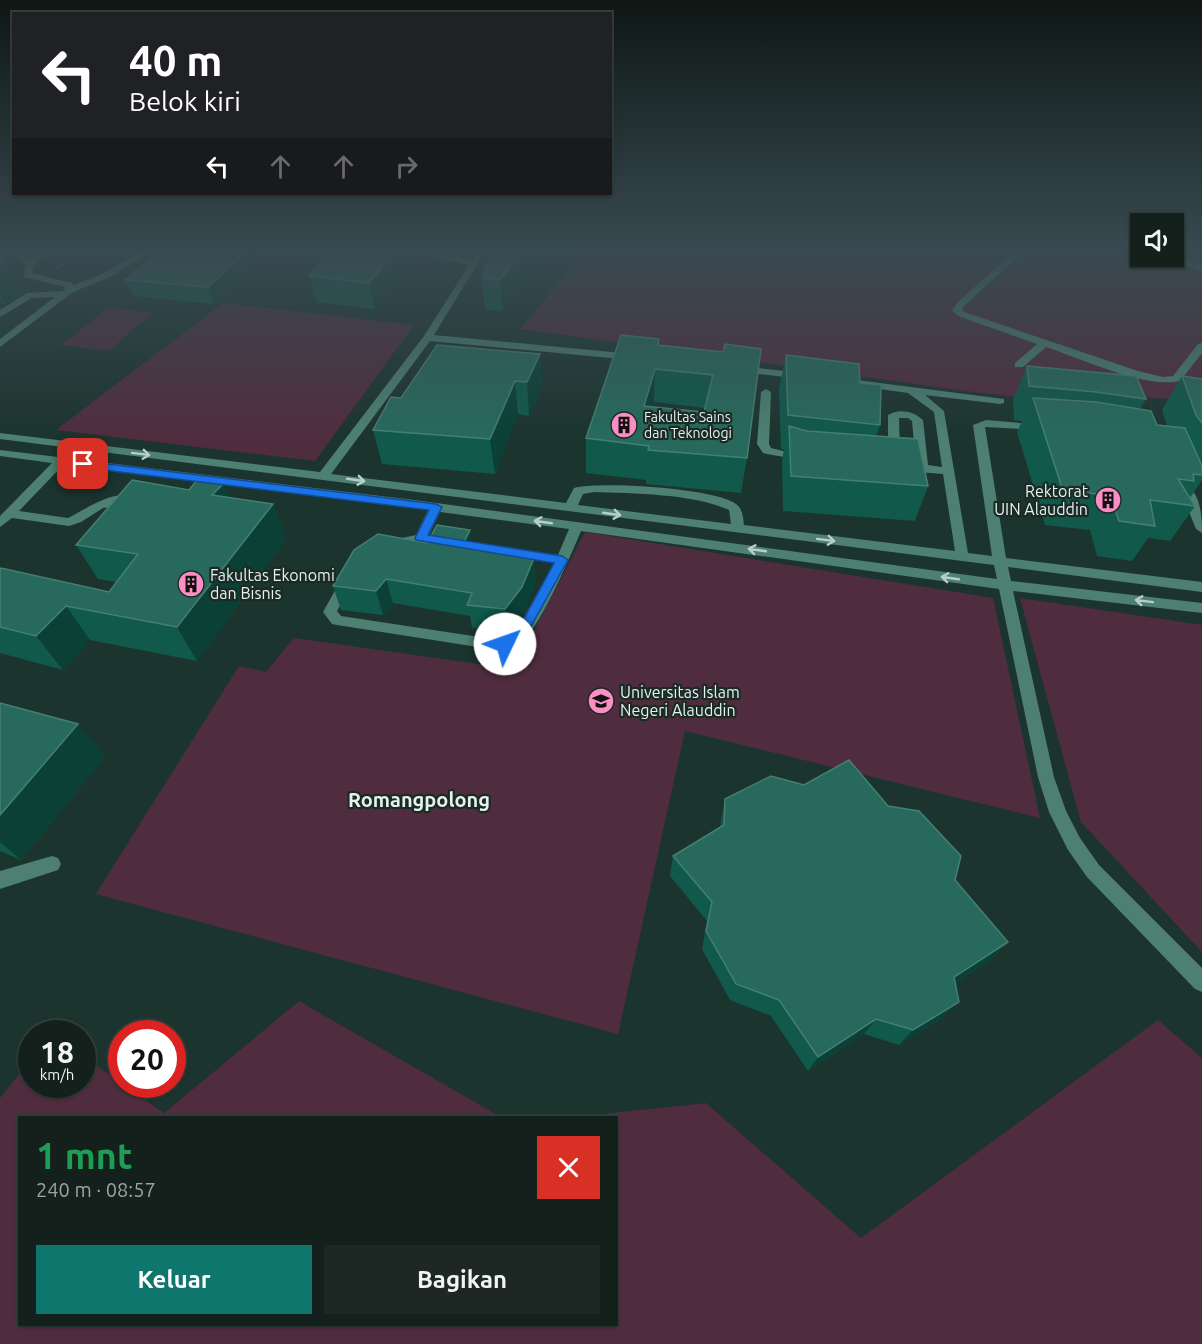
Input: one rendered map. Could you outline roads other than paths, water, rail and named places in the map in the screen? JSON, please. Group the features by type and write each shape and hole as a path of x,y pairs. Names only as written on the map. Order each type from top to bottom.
{"lane":[{"path":"0,344 41,313"},
{"path":"323,476 429,338 446,313"},
{"path":"960,313 968,319 1135,374 1163,380 1176,379 1202,346"},
{"path":"429,338 642,358"},
{"path":"1019,365 1044,343"},
{"path":"728,368 1000,401"},
{"path":"907,388 930,402 939,411 962,556"},
{"path":"766,392 763,444 767,451 782,456 810,460"},
{"path":"922,468 917,420 903,413 893,415 890,466 950,471"},
{"path":"1055,429 986,423 979,425 1000,563 1046,777 1068,833 1093,871 1202,982"},
{"path":"0,436 1202,587"},
{"path":"0,453 436,507 1005,585 1202,608"},
{"path":"0,523 60,462"},
{"path":"1182,480 1202,530"},
{"path":"570,508 578,491 594,488 710,500 731,505 735,510 738,529"},
{"path":"10,514 69,522 77,520 94,507 108,502 142,502"},
{"path":"420,538 436,507"},
{"path":"353,573 330,612 337,620 486,644 505,644 516,640 525,629 562,560 577,526"},
{"path":"373,553 398,541 420,538 562,560"},
{"path":"0,880 52,864"}],"place":[{"name":"Fakultas Sains dan Teknologi","path":"624,425"},
{"name":"Rektorat UIN Alauddin","path":"1108,500"},
{"name":"Fakultas Ekonomi dan Bisnis","path":"191,584"},
{"name":"Universitas Islam Negeri Alauddin","path":"601,701"}],"district":[{"name":"Romangpolong","path":"419,799"}]}
